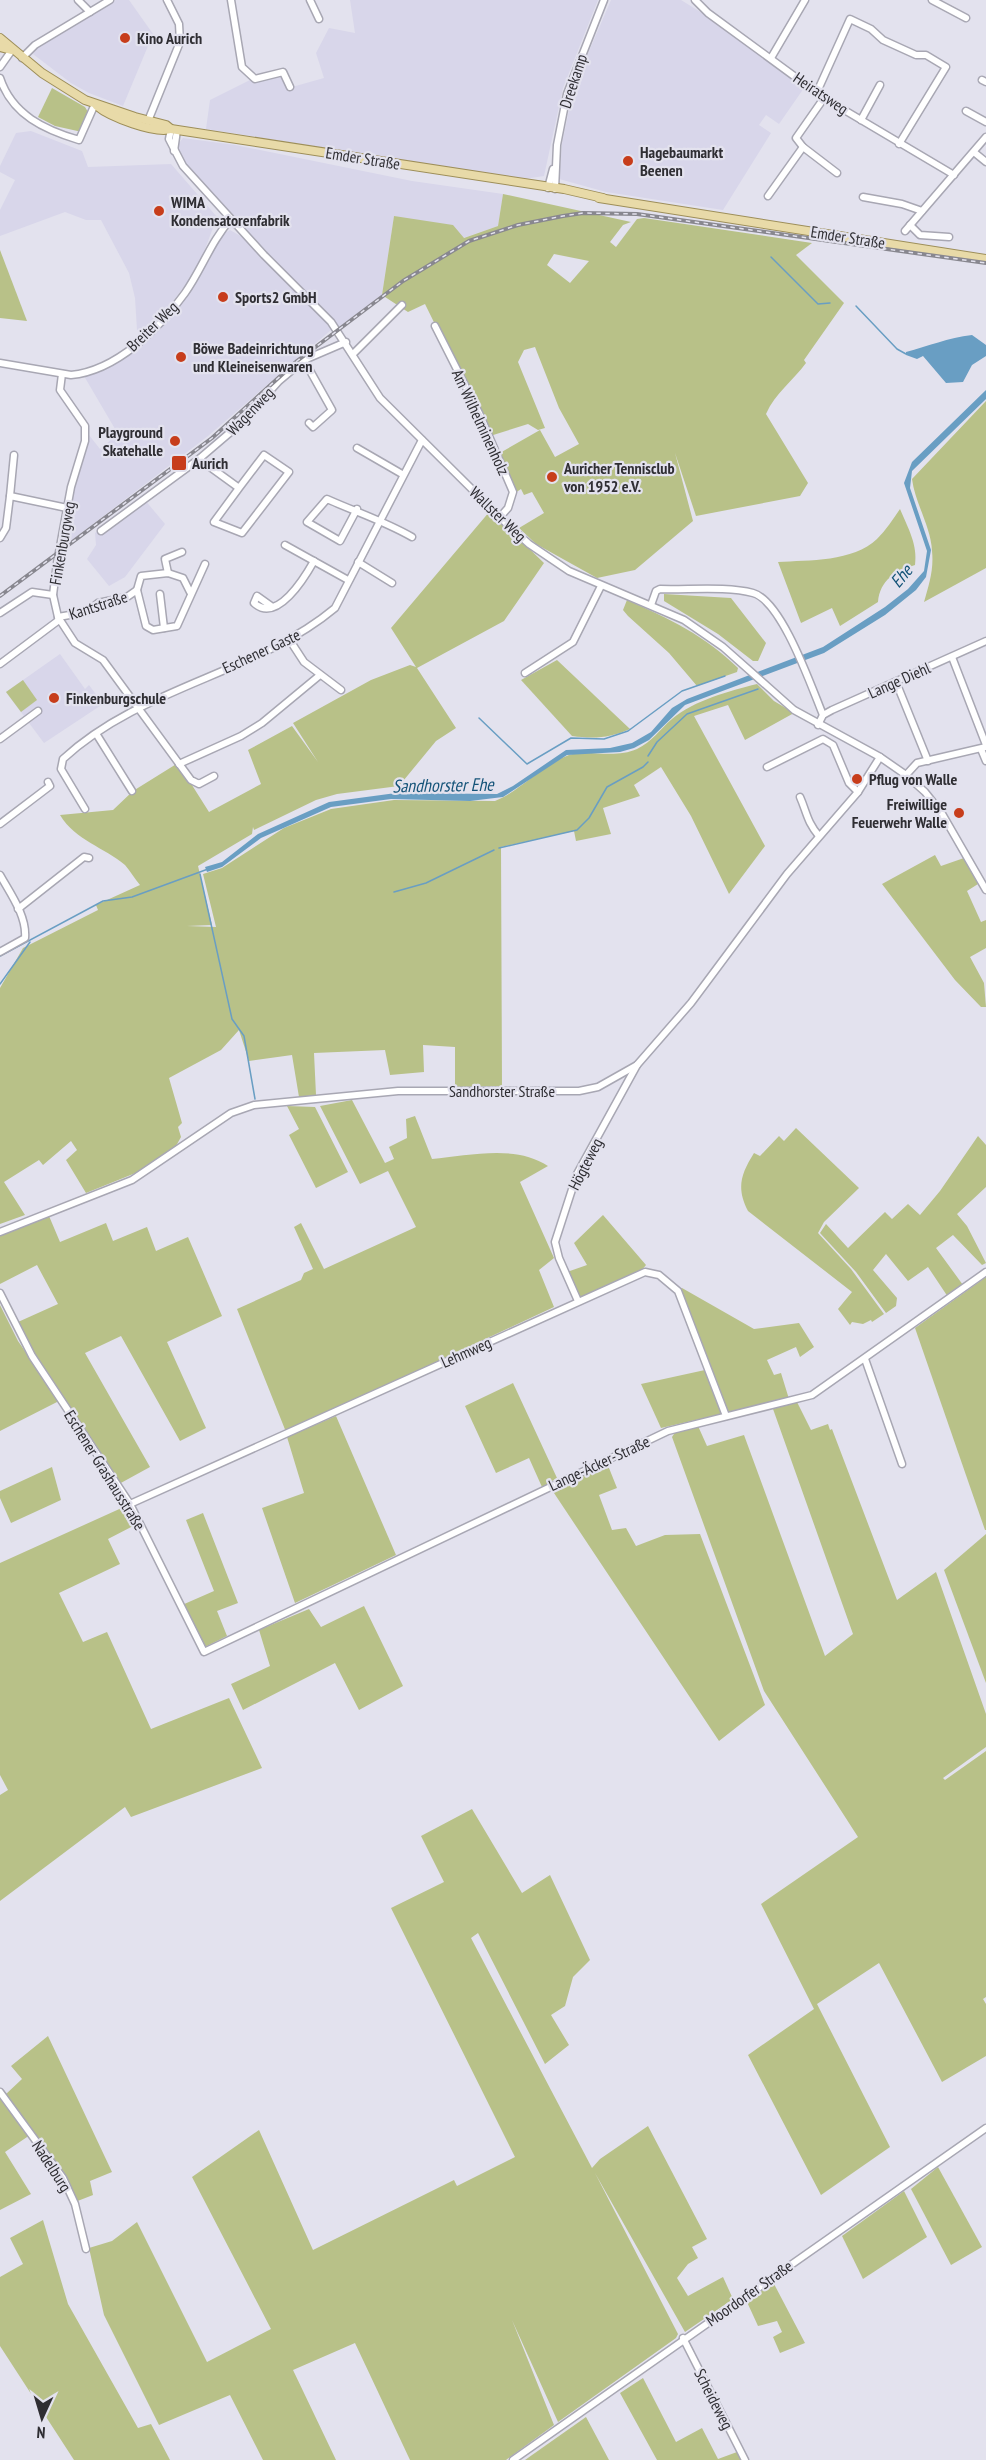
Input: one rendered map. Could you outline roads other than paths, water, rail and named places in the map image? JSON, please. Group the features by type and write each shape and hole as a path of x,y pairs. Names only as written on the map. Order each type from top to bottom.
{"main road":[{"name":"Emder Straße","path":"0,38 22,58 62,87 95,104 148,121 166,124 174,129"},
{"name":"Emder Straße","path":"0,46 12,50"},
{"name":"Emder Straße","path":"95,104 106,113 164,131 174,129 551,189 564,189 603,198 986,259"}],"street":[{"path":"78,0 90,12"},
{"path":"22,58 35,45 110,0"},
{"path":"148,121 180,42 179,24 166,0"},
{"path":"231,0 242,67 253,79 279,72 285,73 290,87"},
{"path":"310,0 320,19"},
{"name":"Dreekamp","path":"551,189 567,94 604,0"},
{"name":"Heiratsweg","path":"694,0 708,13 824,98 954,176"},
{"path":"771,58 805,0"},
{"path":"932,0 966,18"},
{"path":"817,92 850,19 871,29 883,39 916,55 926,55 946,67 899,144"},
{"path":"0,67 12,50"},
{"path":"0,78 8,96 34,124 79,140 95,104"},
{"path":"861,120 880,86"},
{"path":"824,98 798,134 797,141 837,173"},
{"path":"966,111 986,122"},
{"name":"Wallster Weg","path":"174,129 173,152 231,219 324,313 346,342 380,398 500,517 549,558 601,586 651,605 703,632 794,710 880,757 906,775 925,792 941,812 986,890"},
{"path":"905,231 975,153 986,137"},
{"path":"768,196 803,147"},
{"path":"975,153 986,162"},
{"path":"863,197 922,210"},
{"name":"Breiter Weg","path":"0,363 62,374 83,374 118,357 143,338 186,292 216,236 231,219"},
{"path":"910,225 920,235 949,237"},
{"path":"353,354 402,305"},
{"name":"Am Wilhelminenholz","path":"435,326 479,413 513,492 508,508 500,517"},
{"name":"Wagenweg","path":"101,531 199,459 240,424 279,381 304,360 346,342"},
{"path":"304,360 332,410 312,427 309,423"},
{"name":"Finkenburgweg","path":"62,374 60,390 85,426 85,441 67,508 53,596 58,619 75,643 101,657 136,708 191,780 199,784 214,776"},
{"name":"Eschener Gaste","path":"85,810 61,766 70,753 136,708 289,639 314,625 334,608 402,474 422,440"},
{"path":"357,448 402,474"},
{"path":"0,538 6,528 14,455"},
{"path":"264,455 289,472 242,533 214,522 239,488 264,455"},
{"path":"199,459 239,488"},
{"path":"10,496 67,508"},
{"path":"357,509 340,541 308,522 327,499 357,509 380,519 412,537"},
{"path":"285,545 348,580"},
{"path":"182,552 165,559 168,573 183,578 190,592"},
{"path":"271,606 298,589 314,561"},
{"path":"358,562 392,583"},
{"path":"160,594 164,628 177,626 190,592 205,564"},
{"name":"Kantstraße","path":"164,628 153,630 146,626 137,590 141,576 168,573"},
{"path":"525,673 573,642 601,586"},
{"path":"651,605 656,591 660,589 752,593 765,599 775,609 823,715 818,725"},
{"name":"Kantstraße","path":"58,619 87,612 98,603 127,597 137,590"},
{"path":"0,613 32,592 53,596"},
{"path":"0,664 58,619"},
{"path":"289,639 304,662 341,690"},
{"name":"Lange Diehl","path":"823,715 986,641"},
{"path":"952,657 984,747 986,761"},
{"path":"179,764 241,736 262,723 320,675"},
{"path":"896,682 928,760"},
{"path":"0,739 38,711"},
{"path":"97,735 132,791"},
{"path":"767,767 823,739 833,745 849,783 858,792"},
{"path":"906,775 917,764 928,760 984,747"},
{"name":"Sandhorster Straße","path":"0,1232 132,1180 231,1113 254,1105 398,1091 579,1090 598,1087 636,1065 692,1003 787,874 858,792 880,757"},
{"path":"0,824 50,786 48,782"},
{"path":"800,797 808,823 819,836"},
{"path":"18,909 84,857 90,858"},
{"path":"0,875 18,909 25,938 0,951"},
{"name":"Högteweg","path":"578,1301 558,1258 555,1242 577,1174 636,1065"},
{"name":"Lehmweg","path":"130,1504 637,1274 650,1272 659,1275 678,1292 726,1416"},
{"name":"Lange-Äcker-Straße","path":"204,1652 658,1435 681,1427 812,1395 986,1272"},
{"name":"Eschener Grashausstraße","path":"0,1293 32,1356 130,1504 204,1652"},
{"path":"865,1359 902,1464"},
{"name":"Nadelburg","path":"0,2092 63,2178 75,2204 86,2248"},
{"name":"Moordorfer Straße","path":"513,2460 683,2338 986,2128"},
{"name":"Scheideweg","path":"683,2338 745,2460"}],"water":[{"path":"972,335 986,345 986,356 972,365 963,382 946,383 923,356 917,359 906,355 906,352"},
{"path":"986,390 986,399 912,471 910,488 931,550 926,577 916,590 885,615 824,653 685,705 649,740 634,748 620,752 567,755 503,797 470,801 391,799 331,807 261,838 222,867 207,872 205,867 222,862 258,834 329,802 396,793 497,794 513,786 566,750 610,748 632,743 651,732 672,708 687,699 823,647 885,607 908,589 924,571 927,551 904,483 912,462"}],"waterway":[{"path":"771,257 818,304 830,303"},
{"path":"856,306 897,349 906,354"},
{"path":"479,718 527,764 571,738 604,739 628,731 682,691 725,676"},
{"path":"648,756 657,742 687,714 758,689"},
{"path":"499,848 577,830 589,818 607,787 648,762"},
{"path":"394,892 426,883 494,850"},
{"name":"Sandhorster Ehe","path":"0,956 103,901 132,897 208,869"},
{"path":"200,874 232,1019 244,1036 255,1099"},
{"name":"Sandhorster Ehe","path":"0,984 30,942"}],"railway":[{"path":"0,596 212,438 297,361 403,281 469,241 518,225 563,216 583,213 637,214 986,263"}],"place":[{"name":"Kino Aurich","path":"125,38"},
{"name":"Hagebaumarkt Beenen","path":"628,161"},
{"name":"WIMA Kondensatorenfabrik","path":"159,211"},
{"name":"Sports2 GmbH","path":"223,297"},
{"name":"Böwe Badeinrichtung und Kleineisenwaren","path":"181,357"},
{"name":"Playground Skatehalle","path":"175,441"},
{"name":"Aurich","path":"179,463"},
{"name":"Auricher Tennisclub von 1952 e.V.","path":"552,477"},
{"name":"Finkenburgschule","path":"54,698"},
{"name":"Pflug von Walle","path":"857,779"},
{"name":"Freiwillige Feuerwehr Walle","path":"959,813"}],"water label":[{"name":"Ehe","path":"901,576"}]}
